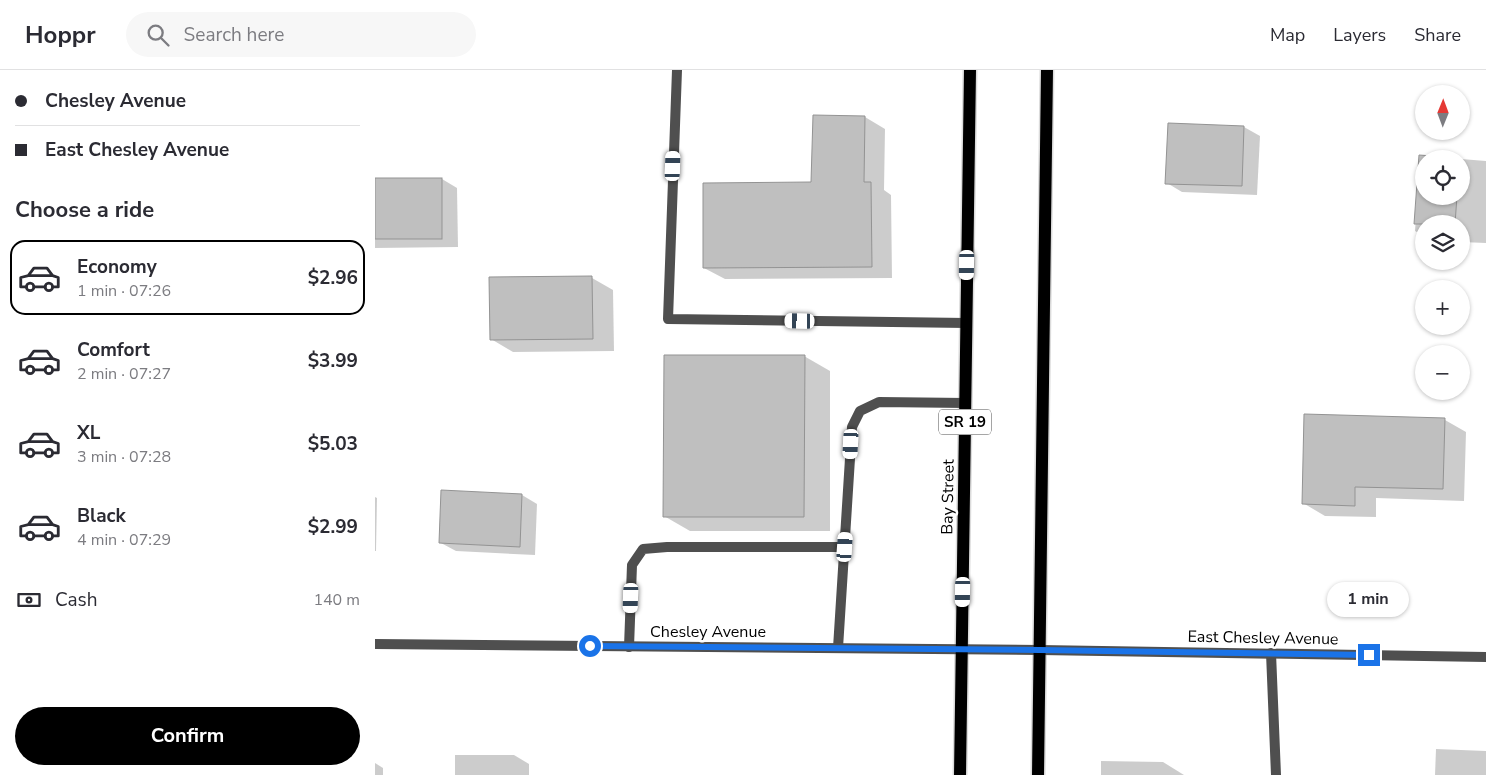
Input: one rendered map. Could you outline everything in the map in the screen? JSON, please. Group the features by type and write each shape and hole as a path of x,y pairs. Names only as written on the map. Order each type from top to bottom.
{"main road":[{"name":"Bay Street","path":"960,775 970,70"},
{"path":"1038,775 1047,70"}],"street":[{"path":"677,70 668,319 967,323"},
{"path":"838,648 852,427 860,411 879,402 966,402"},
{"path":"629,647 632,565 643,549 667,547 845,547"},
{"name":"Chesley Avenue","path":"375,644 1040,650"},
{"name":"East Chesley Avenue","path":"1040,650 1486,657"},
{"path":"1271,654 1276,775"}],"building":[{"path":"813,115 865,116 864,182 871,182 872,267 703,268 703,183 811,182"},
{"path":"1168,123 1244,126 1242,186 1165,184"},
{"path":"375,178 442,178 442,239 375,239"},
{"path":"1415,205 1456,205 1456,215 1415,215 1414,224"},
{"path":"592,276 593,339 490,340 489,277"},
{"path":"664,355 805,355 804,517 663,517"},
{"path":"1304,414 1445,418 1443,489 1355,487 1355,506 1302,504"},
{"path":"441,490 522,494 520,547 439,543"}],"route":[{"path":"590,646 1369,655"}]}
